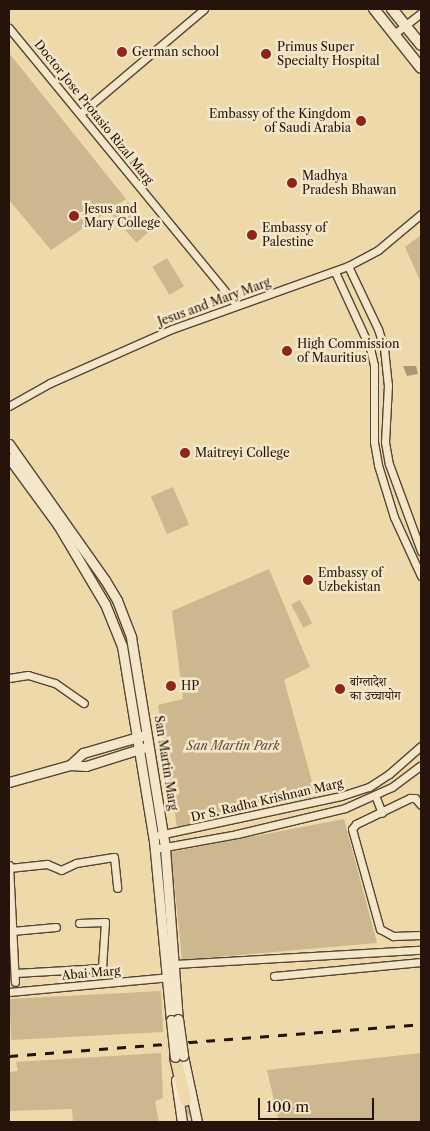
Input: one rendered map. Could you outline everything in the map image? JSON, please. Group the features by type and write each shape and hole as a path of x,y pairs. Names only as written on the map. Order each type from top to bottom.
{"main road":[{"path":"374,9 421,68"},
{"path":"392,9 421,45"},
{"path":"179,1057 187,1099"}],"street":[{"path":"81,113 204,9"},
{"path":"394,34 421,13"},
{"name":"Doctor Jose Protasio Rizal Marg","path":"9,28 81,113 236,304"},
{"name":"Jesus and Mary Marg","path":"9,406 111,354 236,304 335,272 348,266 378,250 421,214"},
{"path":"348,266 378,329 387,364 385,442 389,464 421,550"},
{"path":"335,272 364,333 374,365 374,442 378,465 394,517 421,576"},
{"path":"364,333 378,329"},
{"name":"San Martin Marg","path":"9,444 117,600 132,637 164,834 174,964 170,977"},
{"name":"San Martin Marg","path":"9,458 58,525 113,619 122,646 141,749 153,836 179,1057 182,1122"},
{"path":"9,678 28,676 56,683 84,703"},
{"path":"70,765 83,753 149,734"},
{"path":"9,782 70,765 86,766 151,746"},
{"name":"Dr S. Radha Krishnan Marg","path":"153,836 342,796 369,786 389,774 421,746"},
{"name":"Dr S. Radha Krishnan Marg","path":"154,849 345,808 404,780 421,764"},
{"path":"375,795 382,814"},
{"path":"342,796 345,808"},
{"path":"421,805 413,797 382,814 356,824 352,829 377,923 385,934 421,935"},
{"path":"9,868 47,864 61,870 76,863 114,857 117,888"},
{"path":"9,864 15,982"},
{"path":"15,972 102,968 105,922 79,923"},
{"path":"12,931 56,927"},
{"path":"174,964 421,950"},
{"path":"274,976 421,962"},
{"name":"Abai Marg","path":"9,992 170,977"},
{"name":"San Martin Marg","path":"179,1057 197,1122"}],"green space":[{"path":"9,53 126,199 51,250 9,200"},
{"path":"128,202 152,229 136,243 112,216"},
{"path":"421,235 421,283 405,247"},
{"path":"167,258 184,286 169,295 152,267"},
{"path":"173,487 189,525 167,534 151,496"},
{"name":"San Martin Park","path":"269,569 310,667 284,680 316,796 177,827 158,705 183,699 172,611"},
{"path":"300,600 312,623 303,628 291,605"},
{"path":"344,819 377,943 182,960 171,852"},
{"path":"161,991 163,1032 11,1040 9,999"},
{"path":"161,1053 163,1098 155,1101 159,1122 73,1122 72,1109 9,1111 9,1072 18,1071 16,1062"},
{"path":"421,1053 421,1122 279,1122 267,1070"}],"shaded area":[{"path":"403,366 416,366 418,374 407,376"}],"tunnel":[{"path":"189,1103 192,1122"}],"railway":[{"path":"9,1056 421,1024"}],"place":[{"name":"German school","path":"122,52"},
{"name":"Primus Super Specialty Hospital","path":"266,54"},
{"name":"Embassy of the Kingdom of Saudi Arabia","path":"361,121"},
{"name":"Madhya Pradesh Bhawan","path":"292,183"},
{"name":"Jesus and Mary College","path":"74,216"},
{"name":"Embassy of Palestine","path":"252,235"},
{"name":"High Commission of Mauritius","path":"287,351"},
{"name":"Maitreyi College","path":"185,453"},
{"name":"Embassy of Uzbekistan","path":"308,580"},
{"name":"HP","path":"171,686"},
{"name":"बांग्लादेश का उच्चायोग","path":"340,689"}]}
